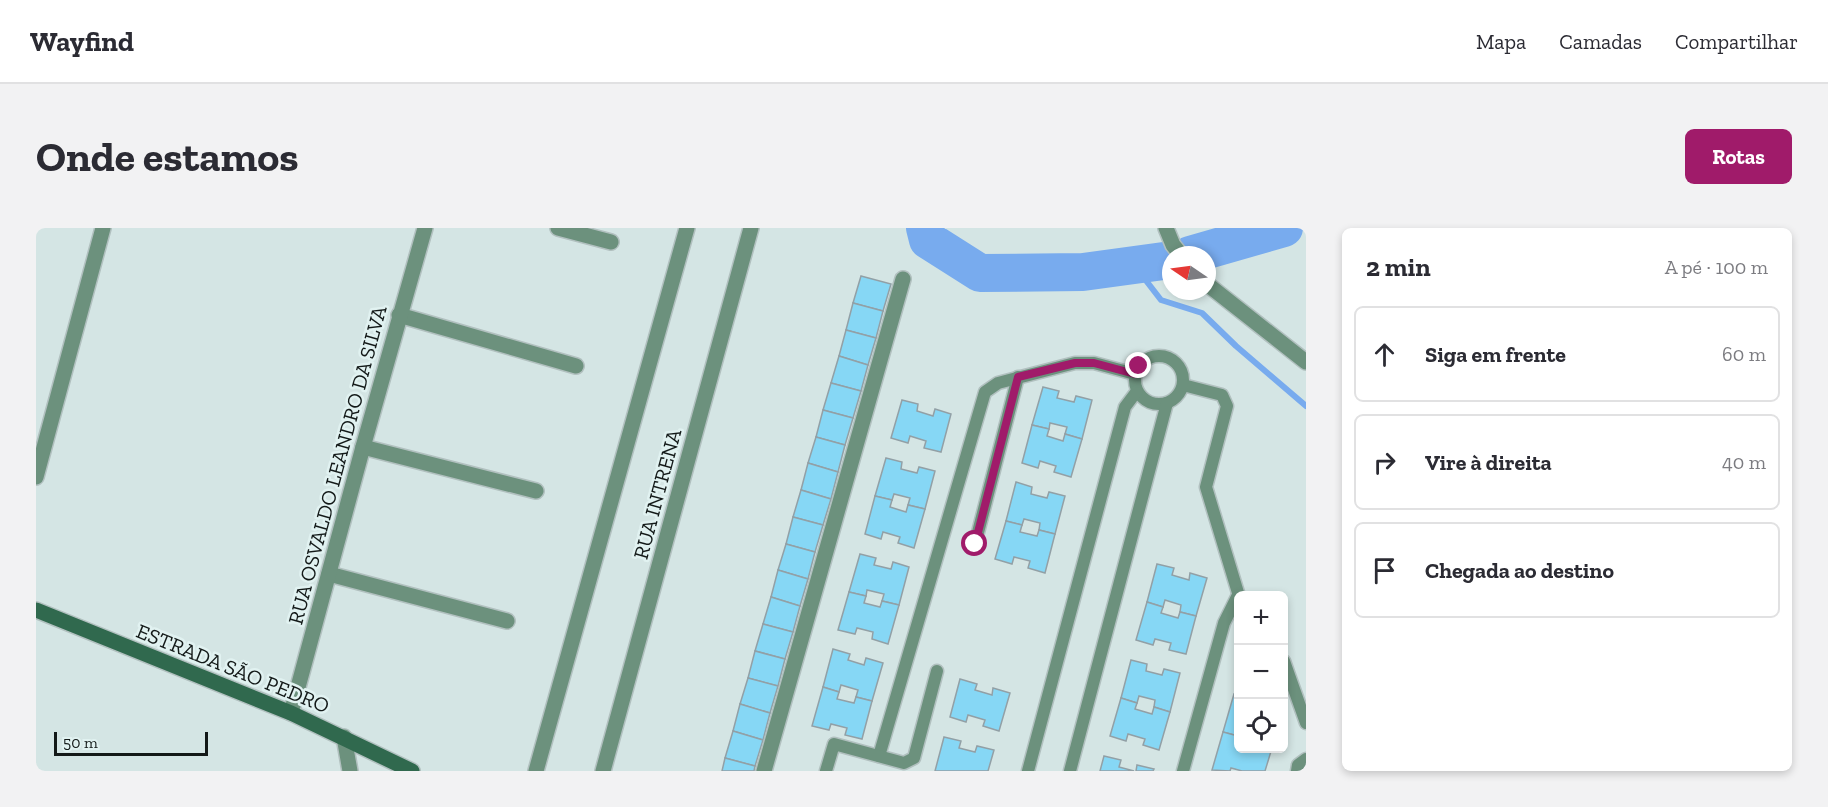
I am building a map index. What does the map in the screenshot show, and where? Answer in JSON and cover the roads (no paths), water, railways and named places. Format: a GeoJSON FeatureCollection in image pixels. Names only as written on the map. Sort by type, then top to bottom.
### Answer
{"type":"FeatureCollection","features":[{"type":"Feature","properties":{"kind":"street"},"geometry":{"type":"LineString","coordinates":[[36,477],[103,228]]}},
{"type":"Feature","properties":{"kind":"street","name":"RUA OSVALDO LEANDRO DA SILVA"},"geometry":{"type":"LineString","coordinates":[[291,713],[399,315],[425,228]]}},
{"type":"Feature","properties":{"kind":"street"},"geometry":{"type":"LineString","coordinates":[[558,228],[611,242]]}},
{"type":"Feature","properties":{"kind":"street"},"geometry":{"type":"LineString","coordinates":[[536,771],[687,228]]}},
{"type":"Feature","properties":{"kind":"street","name":"RUA INTRENA"},"geometry":{"type":"LineString","coordinates":[[603,771],[751,228]]}},
{"type":"Feature","properties":{"kind":"street"},"geometry":{"type":"LineString","coordinates":[[1166,228],[1175,246]]}},
{"type":"Feature","properties":{"kind":"street"},"geometry":{"type":"LineString","coordinates":[[764,771],[903,279]]}},
{"type":"Feature","properties":{"kind":"street"},"geometry":{"type":"LineString","coordinates":[[1216,291],[1306,362]]}},
{"type":"Feature","properties":{"kind":"street"},"geometry":{"type":"LineString","coordinates":[[399,315],[576,366]]}},
{"type":"Feature","properties":{"kind":"street"},"geometry":{"type":"LineString","coordinates":[[363,447],[536,491]]}},
{"type":"Feature","properties":{"kind":"street"},"geometry":{"type":"LineString","coordinates":[[329,574],[507,621]]}},
{"type":"Feature","properties":{"kind":"street","name":"ESTRADA SÃO PEDRO"},"geometry":{"type":"LineString","coordinates":[[36,610],[291,713],[412,771]]}},
{"type":"Feature","properties":{"kind":"street"},"geometry":{"type":"LineString","coordinates":[[344,737],[350,771]]}},
{"type":"Feature","properties":{"kind":"lane"},"geometry":{"type":"LineString","coordinates":[[1160,355],[1176,362],[1181,368],[1184,377],[1183,385],[1174,399],[1158,405],[1150,403],[1137,391],[1135,374],[1144,360],[1160,355]]}},
{"type":"Feature","properties":{"kind":"lane"},"geometry":{"type":"LineString","coordinates":[[879,756],[984,392],[998,383],[1075,363],[1094,363],[1135,374]]}},
{"type":"Feature","properties":{"kind":"lane"},"geometry":{"type":"LineString","coordinates":[[975,544],[1018,377]]}},
{"type":"Feature","properties":{"kind":"lane"},"geometry":{"type":"LineString","coordinates":[[1183,385],[1222,395],[1227,406],[1206,487],[1238,591]]}},
{"type":"Feature","properties":{"kind":"lane"},"geometry":{"type":"LineString","coordinates":[[1028,771],[1125,407],[1137,391]]}},
{"type":"Feature","properties":{"kind":"lane"},"geometry":{"type":"LineString","coordinates":[[1070,771],[1167,403]]}},
{"type":"Feature","properties":{"kind":"lane"},"geometry":{"type":"LineString","coordinates":[[1183,771],[1224,623],[1234,604]]}},
{"type":"Feature","properties":{"kind":"lane"},"geometry":{"type":"LineString","coordinates":[[826,771],[834,744],[904,764],[914,758],[937,671]]}},
{"type":"Feature","properties":{"kind":"lane"},"geometry":{"type":"LineString","coordinates":[[1288,672],[1306,723]]}},
{"type":"Feature","properties":{"kind":"lane"},"geometry":{"type":"LineString","coordinates":[[1297,771],[1298,765],[1306,759]]}},
{"type":"Feature","properties":{"kind":"waterway"},"geometry":{"type":"LineString","coordinates":[[925,228],[928,240],[980,273],[1083,272],[1162,261]]}},
{"type":"Feature","properties":{"kind":"waterway"},"geometry":{"type":"LineString","coordinates":[[1216,248],[1284,228]]}},
{"type":"Feature","properties":{"kind":"waterway"},"geometry":{"type":"LineString","coordinates":[[1134,265],[1161,300],[1202,313],[1236,346],[1306,406]]}}]}
